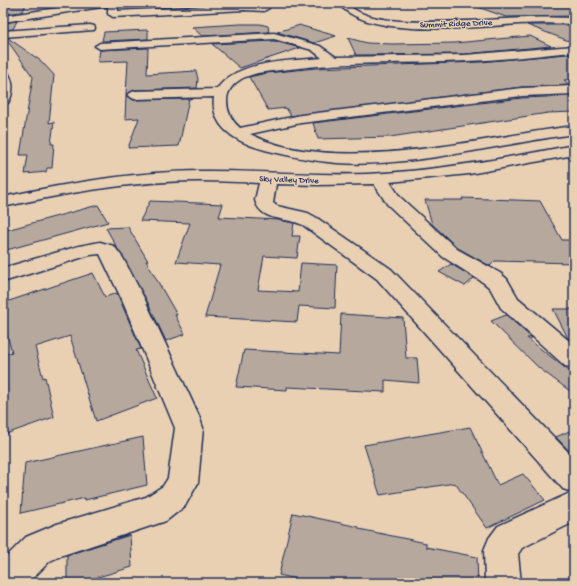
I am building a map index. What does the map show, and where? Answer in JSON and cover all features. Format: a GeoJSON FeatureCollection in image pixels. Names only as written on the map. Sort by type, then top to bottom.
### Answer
{"type":"FeatureCollection","features":[{"type":"Feature","properties":{"kind":"street"},"geometry":{"type":"LineString","coordinates":[[32,16],[38,3]]}},
{"type":"Feature","properties":{"kind":"street"},"geometry":{"type":"LineString","coordinates":[[3,18],[32,16],[109,3]]}},
{"type":"Feature","properties":{"kind":"street"},"geometry":{"type":"LineString","coordinates":[[113,3],[113,14],[244,7],[264,8]]}},
{"type":"Feature","properties":{"kind":"street","name":"Summit Ridge Drive"},"geometry":{"type":"LineString","coordinates":[[342,3],[349,10],[364,16],[401,24],[440,25],[528,21],[573,15]]}},
{"type":"Feature","properties":{"kind":"street"},"geometry":{"type":"LineString","coordinates":[[515,10],[528,21]]}},
{"type":"Feature","properties":{"kind":"street"},"geometry":{"type":"LineString","coordinates":[[3,34],[90,28]]}},
{"type":"Feature","properties":{"kind":"street"},"geometry":{"type":"LineString","coordinates":[[100,46],[274,36],[316,48],[333,60]]}},
{"type":"Feature","properties":{"kind":"street"},"geometry":{"type":"LineString","coordinates":[[570,131],[416,154],[327,158],[287,152],[251,141],[236,133],[224,119],[220,100],[222,92],[228,83],[242,74],[264,69],[333,60],[467,58],[574,49]]}},
{"type":"Feature","properties":{"kind":"street"},"geometry":{"type":"LineString","coordinates":[[3,74],[7,83],[3,100]]}},
{"type":"Feature","properties":{"kind":"street"},"geometry":{"type":"LineString","coordinates":[[236,133],[301,119],[511,93],[574,90]]}},
{"type":"Feature","properties":{"kind":"street"},"geometry":{"type":"LineString","coordinates":[[134,95],[222,92]]}},
{"type":"Feature","properties":{"kind":"street"},"geometry":{"type":"LineString","coordinates":[[570,131],[557,137],[574,146]]}},
{"type":"Feature","properties":{"kind":"street","name":"Sky Valley Drive"},"geometry":{"type":"LineString","coordinates":[[3,202],[57,190],[140,179],[198,176],[318,180],[380,178],[469,169],[574,150]]}},
{"type":"Feature","properties":{"kind":"street"},"geometry":{"type":"LineString","coordinates":[[380,178],[393,200],[450,253],[492,278],[499,284],[509,303],[574,359]]}},
{"type":"Feature","properties":{"kind":"street"},"geometry":{"type":"LineString","coordinates":[[269,179],[264,200],[264,204],[268,208],[274,212],[301,217],[312,223],[384,274],[574,479]]}},
{"type":"Feature","properties":{"kind":"street"},"geometry":{"type":"LineString","coordinates":[[3,275],[86,250],[99,248],[107,249],[127,286],[189,428],[183,483],[174,496],[155,510],[57,540],[38,549],[4,583]]}},
{"type":"Feature","properties":{"kind":"street"},"geometry":{"type":"LineString","coordinates":[[503,583],[501,550],[510,537],[574,506]]}},
{"type":"Feature","properties":{"kind":"building"},"geometry":{"type":"Polygon","coordinates":[[[27,3],[22,12],[3,14],[3,4],[27,3]]]}},
{"type":"Feature","properties":{"kind":"building"},"geometry":{"type":"Polygon","coordinates":[[[473,3],[563,3],[574,5],[574,16],[506,17],[472,5],[473,3]]]}},
{"type":"Feature","properties":{"kind":"building"},"geometry":{"type":"Polygon","coordinates":[[[17,21],[13,29],[3,30],[3,23],[17,21]]]}},
{"type":"Feature","properties":{"kind":"building"},"geometry":{"type":"Polygon","coordinates":[[[260,24],[268,26],[269,32],[202,36],[192,27],[260,24]]]}},
{"type":"Feature","properties":{"kind":"building"},"geometry":{"type":"Polygon","coordinates":[[[300,25],[336,36],[314,43],[277,32],[300,25]]]}},
{"type":"Feature","properties":{"kind":"building"},"geometry":{"type":"Polygon","coordinates":[[[527,25],[574,25],[574,43],[527,25]]]}},
{"type":"Feature","properties":{"kind":"building"},"geometry":{"type":"Polygon","coordinates":[[[148,30],[148,39],[102,41],[104,32],[148,30]]]}},
{"type":"Feature","properties":{"kind":"building"},"geometry":{"type":"Polygon","coordinates":[[[530,36],[551,46],[465,54],[356,55],[348,38],[367,43],[392,44],[455,43],[530,36]]]}},
{"type":"Feature","properties":{"kind":"building"},"geometry":{"type":"Polygon","coordinates":[[[3,38],[8,38],[41,61],[54,75],[49,123],[54,122],[51,144],[54,144],[52,168],[47,168],[46,172],[25,174],[28,155],[20,155],[33,77],[7,40],[3,49],[3,38]]]}},
{"type":"Feature","properties":{"kind":"building"},"geometry":{"type":"Polygon","coordinates":[[[274,41],[300,48],[240,68],[212,44],[274,41]]]}},
{"type":"Feature","properties":{"kind":"building"},"geometry":{"type":"Polygon","coordinates":[[[148,48],[147,74],[196,71],[198,79],[197,88],[134,90],[126,94],[128,61],[98,62],[100,50],[148,48]]]}},
{"type":"Feature","properties":{"kind":"building"},"geometry":{"type":"Polygon","coordinates":[[[567,54],[574,57],[574,79],[564,80],[570,85],[522,87],[291,116],[286,108],[268,110],[249,77],[267,73],[316,68],[480,62],[567,54]]]}},
{"type":"Feature","properties":{"kind":"building"},"geometry":{"type":"Polygon","coordinates":[[[126,96],[134,100],[189,99],[179,146],[128,148],[139,118],[125,119],[126,96]]]}},
{"type":"Feature","properties":{"kind":"building"},"geometry":{"type":"Polygon","coordinates":[[[574,96],[574,112],[548,113],[390,137],[318,139],[313,123],[522,98],[574,96]]]}},
{"type":"Feature","properties":{"kind":"building"},"geometry":{"type":"Polygon","coordinates":[[[462,198],[540,201],[562,240],[574,240],[574,263],[495,261],[490,266],[458,248],[432,224],[425,200],[463,200],[462,198]]]}},
{"type":"Feature","properties":{"kind":"building"},"geometry":{"type":"Polygon","coordinates":[[[150,201],[223,204],[219,217],[279,220],[294,223],[292,236],[300,236],[297,258],[264,256],[258,290],[298,292],[301,263],[337,265],[335,308],[299,306],[297,322],[205,317],[220,265],[176,262],[190,223],[140,221],[150,201]]]}},
{"type":"Feature","properties":{"kind":"building"},"geometry":{"type":"Polygon","coordinates":[[[98,205],[108,222],[3,251],[3,231],[98,205]]]}},
{"type":"Feature","properties":{"kind":"building"},"geometry":{"type":"Polygon","coordinates":[[[128,227],[177,315],[175,315],[185,334],[166,341],[146,299],[106,228],[128,227]]]}},
{"type":"Feature","properties":{"kind":"building"},"geometry":{"type":"Polygon","coordinates":[[[451,264],[474,278],[465,286],[439,272],[451,264]]]}},
{"type":"Feature","properties":{"kind":"building"},"geometry":{"type":"Polygon","coordinates":[[[93,273],[105,297],[117,293],[141,349],[136,350],[157,398],[96,421],[70,336],[35,347],[43,378],[45,377],[54,417],[3,435],[3,355],[12,352],[3,321],[3,303],[93,273]]]}},
{"type":"Feature","properties":{"kind":"building"},"geometry":{"type":"Polygon","coordinates":[[[553,309],[574,309],[574,343],[568,338],[553,309]]]}},
{"type":"Feature","properties":{"kind":"building"},"geometry":{"type":"Polygon","coordinates":[[[341,314],[403,318],[406,358],[417,358],[419,383],[385,380],[385,392],[287,387],[287,390],[236,387],[244,350],[339,355],[341,314]]]}},
{"type":"Feature","properties":{"kind":"building"},"geometry":{"type":"Polygon","coordinates":[[[506,315],[532,338],[527,338],[574,375],[574,394],[539,368],[491,321],[506,315]]]}},
{"type":"Feature","properties":{"kind":"building"},"geometry":{"type":"Polygon","coordinates":[[[470,427],[498,485],[523,474],[545,500],[487,528],[455,483],[380,495],[364,445],[470,427]]]}},
{"type":"Feature","properties":{"kind":"building"},"geometry":{"type":"Polygon","coordinates":[[[574,429],[574,456],[556,437],[574,429]]]}},
{"type":"Feature","properties":{"kind":"building"},"geometry":{"type":"Polygon","coordinates":[[[143,437],[147,485],[21,513],[25,463],[143,437]]]}},
{"type":"Feature","properties":{"kind":"building"},"geometry":{"type":"Polygon","coordinates":[[[293,513],[426,543],[426,547],[477,557],[478,583],[314,583],[279,575],[293,513]]]}},
{"type":"Feature","properties":{"kind":"building"},"geometry":{"type":"Polygon","coordinates":[[[130,535],[132,567],[78,583],[67,583],[67,555],[130,535]]]}}]}
